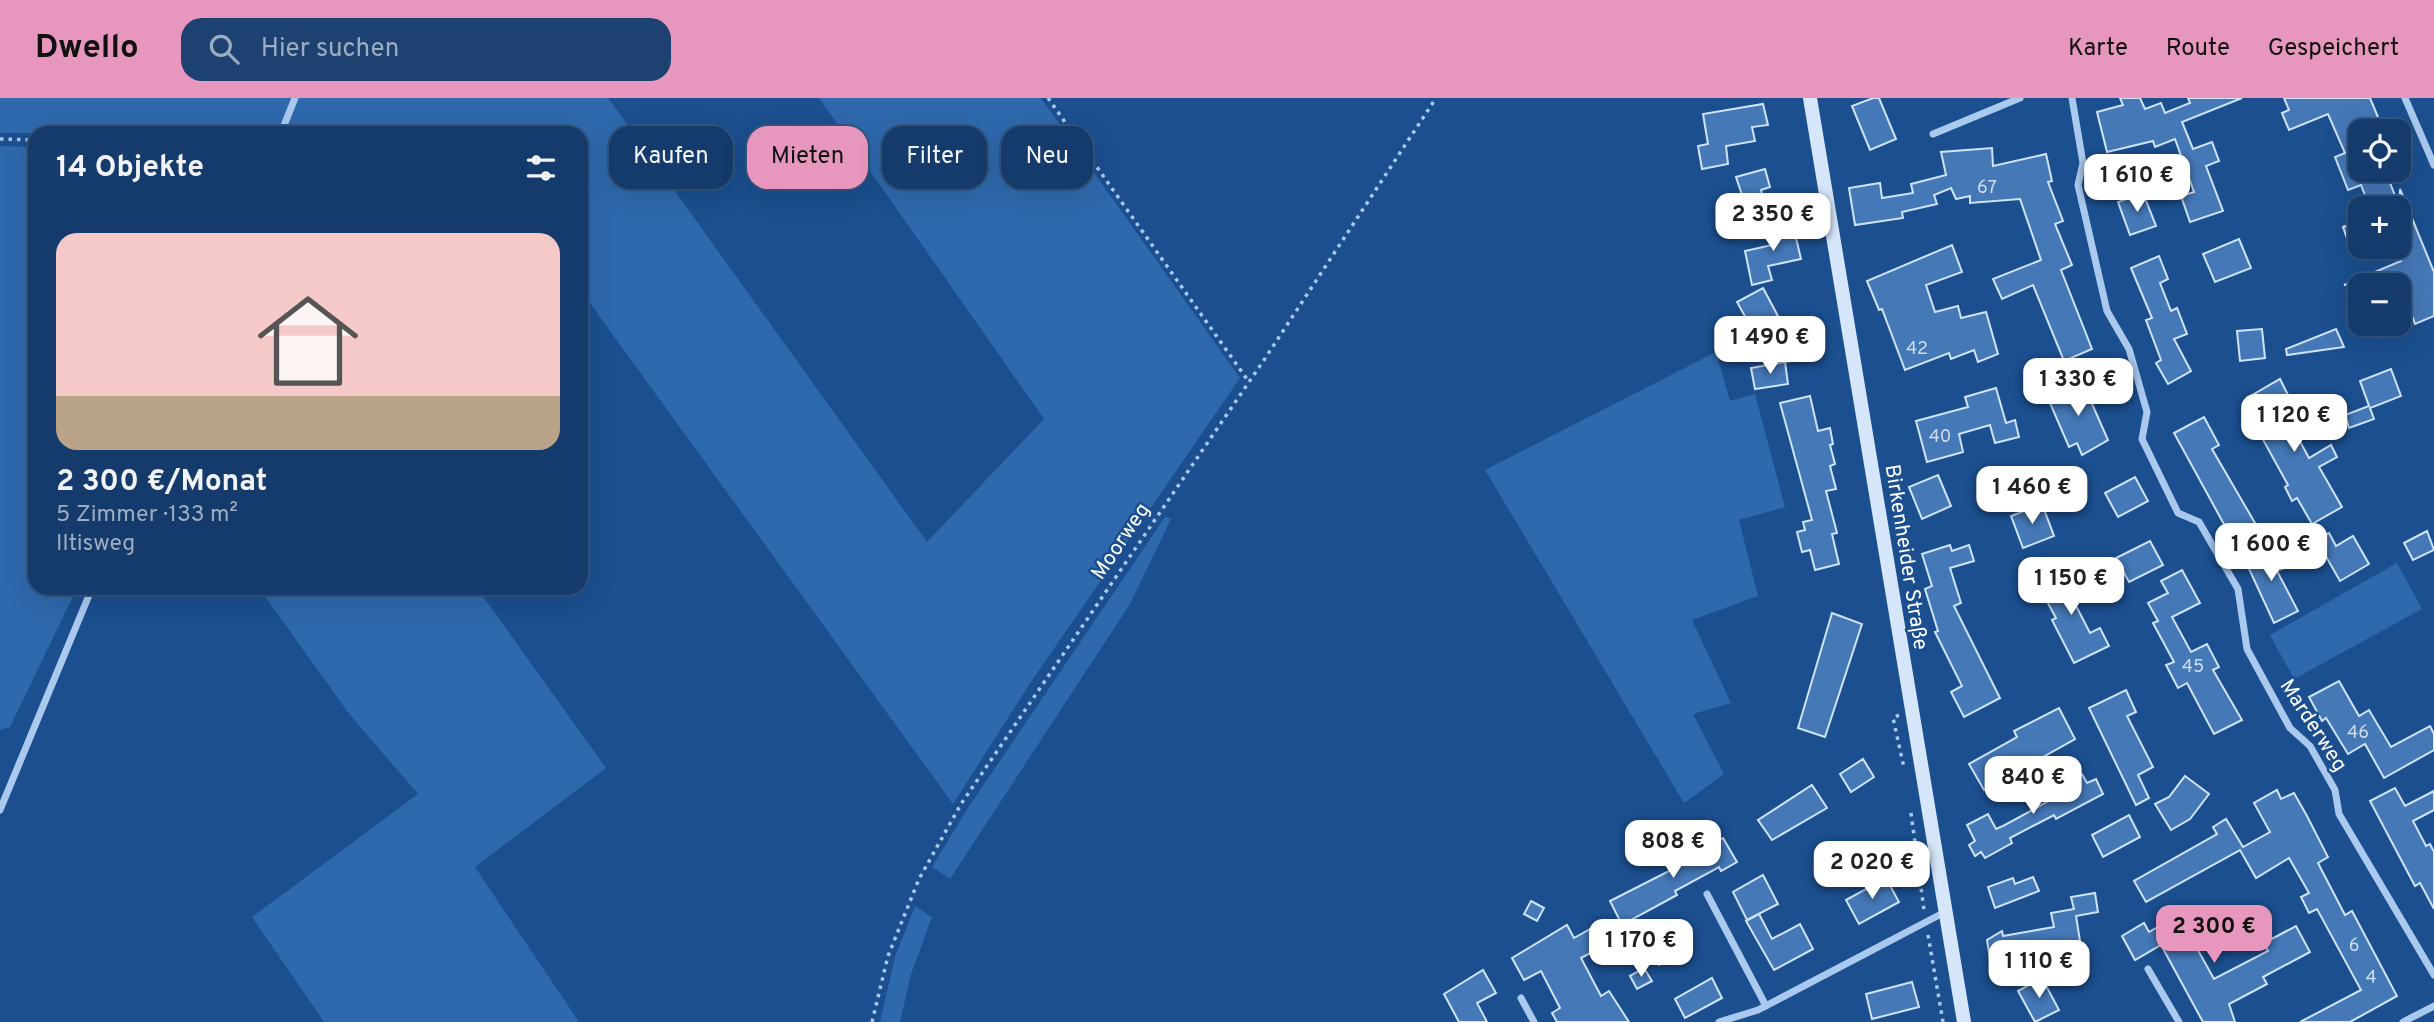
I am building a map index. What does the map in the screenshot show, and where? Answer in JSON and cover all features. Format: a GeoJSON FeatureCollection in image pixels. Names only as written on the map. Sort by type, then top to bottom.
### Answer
{"type":"FeatureCollection","features":[{"type":"Feature","properties":{"kind":"street"},"geometry":{"type":"LineString","coordinates":[[284,126],[295,98]]}},
{"type":"Feature","properties":{"kind":"street","name":"Birkenheider Straße"},"geometry":{"type":"LineString","coordinates":[[1810,98],[1964,1022]]}},
{"type":"Feature","properties":{"kind":"street"},"geometry":{"type":"LineString","coordinates":[[1933,135],[2020,98]]}},
{"type":"Feature","properties":{"kind":"street","name":"Marderweg"},"geometry":{"type":"LineString","coordinates":[[2072,98],[2083,163],[2078,185],[2107,311],[2129,349],[2147,412],[2142,439],[2178,513],[2199,522],[2238,589],[2247,649],[2290,728],[2310,746],[2335,790],[2339,814],[2434,975]]}},
{"type":"Feature","properties":{"kind":"street"},"geometry":{"type":"LineString","coordinates":[[2405,98],[2434,165]]}},
{"type":"Feature","properties":{"kind":"street"},"geometry":{"type":"LineString","coordinates":[[0,810],[89,595]]}},
{"type":"Feature","properties":{"kind":"street"},"geometry":{"type":"LineString","coordinates":[[1707,894],[1766,1006]]}},
{"type":"Feature","properties":{"kind":"street"},"geometry":{"type":"LineString","coordinates":[[1719,1022],[1766,1006],[1944,912]]}},
{"type":"Feature","properties":{"kind":"street"},"geometry":{"type":"LineString","coordinates":[[2148,969],[2179,1022]]}},
{"type":"Feature","properties":{"kind":"street"},"geometry":{"type":"LineString","coordinates":[[1521,998],[1534,1022]]}},
{"type":"Feature","properties":{"kind":"street"},"geometry":{"type":"LineString","coordinates":[[2403,1022],[2434,1006]]}},
{"type":"Feature","properties":{"kind":"path"},"geometry":{"type":"LineString","coordinates":[[1048,98],[1249,382]]}},
{"type":"Feature","properties":{"kind":"path","name":"Moorweg"},"geometry":{"type":"LineString","coordinates":[[872,1022],[888,956],[919,879],[961,804],[1249,382],[1437,98]]}},
{"type":"Feature","properties":{"kind":"path"},"geometry":{"type":"LineString","coordinates":[[0,139],[28,140]]}},
{"type":"Feature","properties":{"kind":"path"},"geometry":{"type":"LineString","coordinates":[[1904,770],[1893,718],[1911,711]]}},
{"type":"Feature","properties":{"kind":"path"},"geometry":{"type":"LineString","coordinates":[[1911,808],[1943,1022]]}},
{"type":"Feature","properties":{"kind":"shaded area"},"geometry":{"type":"Polygon","coordinates":[[[0,98],[608,98],[628,126],[609,126],[609,189],[673,189],[927,542],[1044,419],[883,189],[987,189],[987,126],[882,126],[882,188],[868,168],[868,126],[839,126],[819,98],[1041,98],[1061,126],[1001,126],[1001,189],[1093,189],[1093,171],[1240,378],[1029,685],[953,804],[588,301],[588,126],[28,126],[28,133],[0,133],[0,98]]]}},
{"type":"Feature","properties":{"kind":"shaded area"},"geometry":{"type":"Polygon","coordinates":[[[0,146],[28,147],[28,595],[74,595],[10,727],[0,730],[0,146]]]}},
{"type":"Feature","properties":{"kind":"shaded area"},"geometry":{"type":"Polygon","coordinates":[[[1716,352],[1730,401],[1755,394],[1785,507],[1739,520],[1758,596],[1692,620],[1731,703],[1693,714],[1724,774],[1684,803],[1485,470],[1716,352]]]}},
{"type":"Feature","properties":{"kind":"shaded area"},"geometry":{"type":"Polygon","coordinates":[[[1165,517],[1171,519],[1130,604],[950,879],[932,867],[968,808],[1165,517]]]}},
{"type":"Feature","properties":{"kind":"shaded area"},"geometry":{"type":"Polygon","coordinates":[[[2397,563],[2422,609],[2294,679],[2270,635],[2397,563]]]}},
{"type":"Feature","properties":{"kind":"shaded area"},"geometry":{"type":"Polygon","coordinates":[[[264,595],[482,595],[606,768],[475,867],[579,1022],[324,1022],[252,917],[418,794],[350,715],[264,595]]]}},
{"type":"Feature","properties":{"kind":"shaded area"},"geometry":{"type":"Polygon","coordinates":[[[915,906],[932,917],[911,974],[900,1022],[880,1022],[895,957],[915,906]]]}},
{"type":"Feature","properties":{"kind":"building"},"geometry":{"type":"Polygon","coordinates":[[[1879,98],[1896,139],[1870,150],[1852,106],[1879,98]]]}},
{"type":"Feature","properties":{"kind":"building"},"geometry":{"type":"Polygon","coordinates":[[[2120,98],[2140,98],[2145,109],[2161,103],[2165,113],[2190,103],[2188,98],[2242,98],[2182,122],[2193,149],[2212,142],[2219,161],[2206,166],[2223,211],[2190,222],[2181,196],[2194,192],[2175,139],[2155,147],[2153,141],[2107,152],[2097,112],[2123,105],[2120,98]]]}},
{"type":"Feature","properties":{"kind":"building"},"geometry":{"type":"Polygon","coordinates":[[[2284,98],[2370,98],[2378,117],[2348,119],[2348,182],[2390,182],[2395,196],[2365,196],[2361,185],[2348,190],[2335,157],[2345,153],[2328,114],[2289,130],[2282,113],[2289,110],[2284,98]]]}},
{"type":"Feature","properties":{"kind":"building"},"geometry":{"type":"Polygon","coordinates":[[[1763,104],[1768,125],[1752,127],[1755,141],[1726,146],[1728,164],[1702,169],[1698,146],[1708,144],[1703,114],[1763,104]]]}},
{"type":"Feature","properties":{"kind":"building"},"geometry":{"type":"Polygon","coordinates":[[[1992,148],[1993,166],[2046,154],[2052,181],[2048,182],[2063,221],[2055,224],[2072,265],[2061,270],[2092,349],[2064,361],[2033,285],[2002,299],[1993,279],[2041,260],[2020,199],[1970,203],[1970,196],[1956,199],[1951,188],[1934,195],[1937,204],[1902,212],[1903,218],[1855,225],[1849,188],[1880,183],[1882,198],[1913,193],[1911,184],[1946,175],[1941,152],[1992,148]]]}},
{"type":"Feature","properties":{"kind":"building"},"geometry":{"type":"Polygon","coordinates":[[[1765,169],[1770,187],[1761,190],[1765,206],[1740,213],[1735,197],[1742,195],[1736,177],[1765,169]]]}},
{"type":"Feature","properties":{"kind":"building"},"geometry":{"type":"Polygon","coordinates":[[[2143,193],[2156,226],[2130,235],[2118,202],[2143,193]]]}},
{"type":"Feature","properties":{"kind":"building"},"geometry":{"type":"Polygon","coordinates":[[[2411,216],[2434,272],[2434,316],[2415,324],[2413,318],[2411,319],[2411,273],[2372,273],[2401,261],[2400,259],[2411,259],[2411,216]]]}},
{"type":"Feature","properties":{"kind":"building"},"geometry":{"type":"Polygon","coordinates":[[[1792,221],[1801,259],[1768,266],[1772,280],[1752,285],[1745,251],[1772,245],[1768,226],[1792,221]]]}},
{"type":"Feature","properties":{"kind":"building"},"geometry":{"type":"Polygon","coordinates":[[[2348,225],[2348,241],[2343,227],[2348,225]]]}},
{"type":"Feature","properties":{"kind":"building"},"geometry":{"type":"Polygon","coordinates":[[[2239,239],[2251,268],[2215,282],[2203,254],[2239,239]]]}},
{"type":"Feature","properties":{"kind":"building"},"geometry":{"type":"Polygon","coordinates":[[[1952,245],[1962,272],[1926,285],[1935,312],[1958,306],[1961,318],[1986,312],[1998,354],[1978,362],[1974,350],[1951,359],[1949,353],[1905,370],[1882,309],[1879,310],[1867,281],[1952,245]]]}},
{"type":"Feature","properties":{"kind":"building"},"geometry":{"type":"Polygon","coordinates":[[[2159,256],[2168,279],[2160,283],[2171,311],[2177,308],[2187,334],[2174,339],[2191,371],[2168,384],[2156,363],[2161,360],[2146,320],[2152,318],[2131,268],[2159,256]]]}},
{"type":"Feature","properties":{"kind":"building"},"geometry":{"type":"Polygon","coordinates":[[[1763,288],[1778,316],[1752,329],[1737,302],[1763,288]]]}},
{"type":"Feature","properties":{"kind":"building"},"geometry":{"type":"Polygon","coordinates":[[[2262,329],[2265,358],[2240,361],[2237,331],[2262,329]]]}},
{"type":"Feature","properties":{"kind":"building"},"geometry":{"type":"Polygon","coordinates":[[[2336,329],[2344,347],[2287,355],[2286,349],[2336,329]]]}},
{"type":"Feature","properties":{"kind":"building"},"geometry":{"type":"Polygon","coordinates":[[[1808,333],[1812,357],[1785,362],[1780,338],[1808,333]]]}},
{"type":"Feature","properties":{"kind":"building"},"geometry":{"type":"Polygon","coordinates":[[[1785,362],[1788,384],[1755,389],[1751,368],[1785,362]]]}},
{"type":"Feature","properties":{"kind":"building"},"geometry":{"type":"Polygon","coordinates":[[[2391,369],[2401,396],[2370,408],[2374,419],[2349,428],[2345,415],[2369,406],[2360,381],[2391,369]]]}},
{"type":"Feature","properties":{"kind":"building"},"geometry":{"type":"Polygon","coordinates":[[[2280,379],[2292,403],[2282,408],[2309,458],[2331,445],[2337,457],[2319,467],[2342,507],[2312,524],[2297,498],[2292,501],[2285,487],[2288,485],[2250,416],[2256,413],[2247,398],[2280,379]]]}},
{"type":"Feature","properties":{"kind":"building"},"geometry":{"type":"Polygon","coordinates":[[[2082,381],[2108,440],[2082,455],[2077,443],[2069,447],[2047,396],[2082,381]]]}},
{"type":"Feature","properties":{"kind":"building"},"geometry":{"type":"Polygon","coordinates":[[[1996,388],[2006,423],[2015,420],[2019,437],[1995,443],[1990,425],[1959,434],[1963,452],[1927,462],[1916,421],[1968,407],[1965,397],[1996,388]]]}},
{"type":"Feature","properties":{"kind":"building"},"geometry":{"type":"Polygon","coordinates":[[[1810,396],[1818,431],[1830,428],[1833,444],[1830,445],[1835,464],[1830,466],[1836,489],[1826,491],[1837,533],[1832,534],[1839,564],[1815,570],[1810,550],[1802,552],[1797,532],[1805,530],[1803,522],[1812,520],[1780,403],[1810,396]]]}},
{"type":"Feature","properties":{"kind":"building"},"geometry":{"type":"Polygon","coordinates":[[[2204,417],[2219,445],[2212,449],[2255,523],[2231,537],[2174,433],[2204,417]]]}},
{"type":"Feature","properties":{"kind":"building"},"geometry":{"type":"Polygon","coordinates":[[[1938,475],[1951,506],[1922,519],[1909,487],[1938,475]]]}},
{"type":"Feature","properties":{"kind":"building"},"geometry":{"type":"Polygon","coordinates":[[[2135,477],[2148,501],[2118,517],[2105,493],[2135,477]]]}},
{"type":"Feature","properties":{"kind":"building"},"geometry":{"type":"Polygon","coordinates":[[[2042,504],[2054,536],[2023,548],[2011,516],[2042,504]]]}},
{"type":"Feature","properties":{"kind":"building"},"geometry":{"type":"Polygon","coordinates":[[[2427,531],[2434,550],[2413,560],[2404,543],[2427,531]]]}},
{"type":"Feature","properties":{"kind":"building"},"geometry":{"type":"Polygon","coordinates":[[[2329,533],[2336,546],[2353,536],[2369,564],[2340,581],[2316,539],[2329,533]]]}},
{"type":"Feature","properties":{"kind":"building"},"geometry":{"type":"Polygon","coordinates":[[[2150,541],[2163,565],[2129,582],[2116,558],[2150,541]]]}},
{"type":"Feature","properties":{"kind":"building"},"geometry":{"type":"Polygon","coordinates":[[[2272,544],[2284,568],[2277,571],[2298,611],[2274,623],[2244,558],[2272,544]]]}},
{"type":"Feature","properties":{"kind":"building"},"geometry":{"type":"Polygon","coordinates":[[[1950,545],[1952,551],[1969,545],[1974,561],[1950,568],[1961,603],[1954,606],[2000,698],[1964,717],[1951,692],[1962,686],[1935,632],[1938,631],[1925,589],[1932,586],[1922,554],[1950,545]]]}},
{"type":"Feature","properties":{"kind":"building"},"geometry":{"type":"Polygon","coordinates":[[[2068,567],[2079,589],[2070,594],[2090,633],[2100,628],[2109,646],[2074,663],[2052,620],[2056,618],[2037,583],[2068,567]]]}},
{"type":"Feature","properties":{"kind":"building"},"geometry":{"type":"Polygon","coordinates":[[[2182,570],[2200,603],[2172,617],[2191,652],[2207,644],[2219,667],[2213,670],[2242,720],[2214,734],[2187,683],[2178,688],[2166,665],[2174,662],[2153,623],[2158,621],[2148,603],[2168,593],[2161,581],[2182,570]]]}},
{"type":"Feature","properties":{"kind":"building"},"geometry":{"type":"Polygon","coordinates":[[[1832,613],[1862,624],[1825,737],[1798,728],[1832,613]]]}},
{"type":"Feature","properties":{"kind":"building"},"geometry":{"type":"Polygon","coordinates":[[[2339,681],[2359,716],[2369,710],[2391,747],[2430,726],[2434,734],[2434,750],[2384,778],[2365,744],[2348,754],[2326,718],[2322,721],[2309,697],[2339,681]]]}},
{"type":"Feature","properties":{"kind":"building"},"geometry":{"type":"Polygon","coordinates":[[[2126,690],[2136,712],[2127,716],[2153,767],[2138,775],[2149,798],[2136,805],[2089,708],[2126,690]]]}},
{"type":"Feature","properties":{"kind":"building"},"geometry":{"type":"Polygon","coordinates":[[[2059,708],[2075,739],[1984,790],[1969,764],[2017,737],[2014,731],[2059,708]]]}},
{"type":"Feature","properties":{"kind":"building"},"geometry":{"type":"Polygon","coordinates":[[[1863,759],[1874,777],[1851,792],[1840,774],[1863,759]]]}},
{"type":"Feature","properties":{"kind":"building"},"geometry":{"type":"Polygon","coordinates":[[[2082,774],[2087,783],[2096,779],[2103,794],[2056,819],[2054,815],[2010,838],[2012,843],[1985,858],[1981,852],[1975,856],[1969,845],[1975,841],[1967,825],[1988,814],[1996,829],[2003,826],[2047,802],[2043,796],[2082,774]]]}},
{"type":"Feature","properties":{"kind":"building"},"geometry":{"type":"Polygon","coordinates":[[[2185,776],[2209,794],[2190,819],[2171,830],[2155,804],[2169,797],[2185,776]]]}},
{"type":"Feature","properties":{"kind":"building"},"geometry":{"type":"Polygon","coordinates":[[[1812,785],[1827,808],[1772,840],[1758,820],[1812,785]]]}},
{"type":"Feature","properties":{"kind":"building"},"geometry":{"type":"Polygon","coordinates":[[[2395,788],[2405,806],[2434,791],[2434,810],[2413,821],[2426,846],[2430,844],[2434,852],[2434,909],[2420,883],[2415,886],[2370,801],[2395,788]]]}},
{"type":"Feature","properties":{"kind":"building"},"geometry":{"type":"Polygon","coordinates":[[[2277,790],[2281,799],[2294,793],[2328,857],[2318,863],[2345,915],[2352,911],[2397,996],[2350,1022],[2300,1022],[2361,990],[2317,909],[2309,913],[2301,897],[2309,893],[2289,858],[2256,878],[2240,850],[2146,902],[2134,881],[2217,834],[2213,827],[2226,819],[2243,847],[2270,832],[2254,803],[2277,790]]]}},
{"type":"Feature","properties":{"kind":"building"},"geometry":{"type":"Polygon","coordinates":[[[2129,815],[2140,837],[2103,857],[2092,835],[2129,815]]]}},
{"type":"Feature","properties":{"kind":"building"},"geometry":{"type":"Polygon","coordinates":[[[1723,838],[1737,862],[1721,871],[1719,867],[1675,891],[1677,895],[1622,925],[1610,901],[1679,866],[1673,854],[1695,843],[1700,851],[1723,838]]]}},
{"type":"Feature","properties":{"kind":"building"},"geometry":{"type":"Polygon","coordinates":[[[1763,875],[1778,904],[1747,920],[1733,892],[1763,875]]]}},
{"type":"Feature","properties":{"kind":"building"},"geometry":{"type":"Polygon","coordinates":[[[2033,877],[2039,891],[1995,908],[1988,887],[2013,878],[2015,884],[2033,877]]]}},
{"type":"Feature","properties":{"kind":"building"},"geometry":{"type":"Polygon","coordinates":[[[1886,878],[1899,902],[1859,924],[1846,900],[1886,878]]]}},
{"type":"Feature","properties":{"kind":"building"},"geometry":{"type":"Polygon","coordinates":[[[2095,893],[2098,912],[2076,916],[2080,941],[1990,959],[1987,940],[2002,931],[2003,936],[2054,927],[2051,913],[2074,909],[2071,897],[2095,893]]]}},
{"type":"Feature","properties":{"kind":"building"},"geometry":{"type":"Polygon","coordinates":[[[1531,901],[1544,908],[1537,921],[1524,914],[1531,901]]]}},
{"type":"Feature","properties":{"kind":"building"},"geometry":{"type":"Polygon","coordinates":[[[2188,910],[2199,931],[2190,936],[2214,979],[2268,951],[2264,943],[2296,926],[2310,952],[2263,977],[2267,984],[2229,1004],[2235,1022],[2203,1022],[2161,945],[2135,960],[2122,936],[2144,923],[2149,932],[2188,910]]]}},
{"type":"Feature","properties":{"kind":"building"},"geometry":{"type":"Polygon","coordinates":[[[1759,914],[1772,939],[1800,924],[1813,949],[1774,970],[1746,921],[1759,914]]]}},
{"type":"Feature","properties":{"kind":"building"},"geometry":{"type":"Polygon","coordinates":[[[1599,924],[1609,943],[1581,958],[1601,996],[1609,991],[1629,1022],[1557,1022],[1552,1013],[1560,1008],[1541,971],[1524,980],[1512,958],[1567,925],[1574,938],[1599,924]]]}},
{"type":"Feature","properties":{"kind":"building"},"geometry":{"type":"Polygon","coordinates":[[[1675,926],[1687,948],[1659,965],[1645,943],[1675,926]]]}},
{"type":"Feature","properties":{"kind":"building"},"geometry":{"type":"Polygon","coordinates":[[[1644,968],[1652,981],[1637,989],[1630,976],[1644,968]]]}},
{"type":"Feature","properties":{"kind":"building"},"geometry":{"type":"Polygon","coordinates":[[[1483,970],[1496,993],[1477,1003],[1487,1022],[1459,1022],[1444,994],[1483,970]]]}},
{"type":"Feature","properties":{"kind":"building"},"geometry":{"type":"Polygon","coordinates":[[[1712,978],[1722,998],[1685,1018],[1675,999],[1712,978]]]}},
{"type":"Feature","properties":{"kind":"building"},"geometry":{"type":"Polygon","coordinates":[[[2042,978],[2059,1010],[2035,1022],[2018,991],[2042,978]]]}},
{"type":"Feature","properties":{"kind":"building"},"geometry":{"type":"Polygon","coordinates":[[[1912,982],[1919,1007],[1872,1019],[1866,994],[1912,982]]]}}]}
